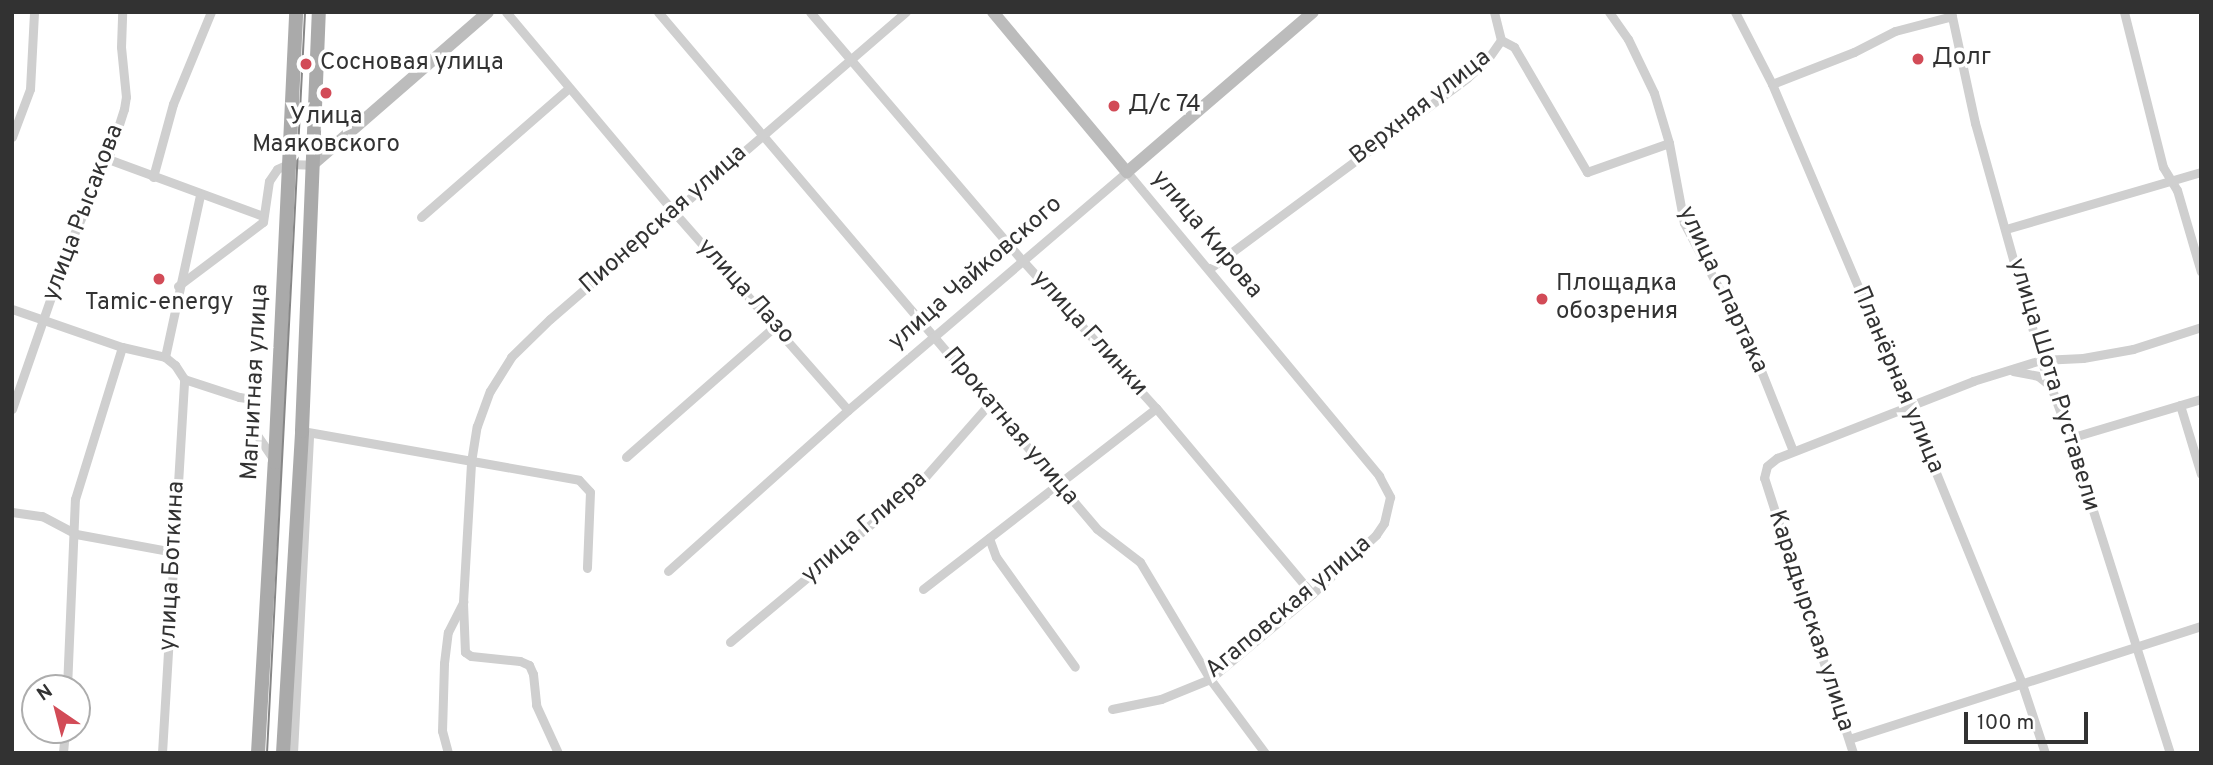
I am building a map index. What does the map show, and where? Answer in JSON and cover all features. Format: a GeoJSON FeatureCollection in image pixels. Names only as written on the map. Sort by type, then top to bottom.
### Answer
{"type":"FeatureCollection","features":[{"type":"Feature","properties":{"kind":"main road","name":"Магнитная улица"},"geometry":{"type":"LineString","coordinates":[[258,753],[296,12]]}},
{"type":"Feature","properties":{"kind":"main road","name":"Магнитная улица"},"geometry":{"type":"LineString","coordinates":[[283,753],[305,431],[319,12]]}},
{"type":"Feature","properties":{"kind":"main road"},"geometry":{"type":"LineString","coordinates":[[312,165],[488,12]]}},
{"type":"Feature","properties":{"kind":"main road","name":"улица Кирова"},"geometry":{"type":"LineString","coordinates":[[993,12],[1127,172]]}},
{"type":"Feature","properties":{"kind":"main road","name":"улица Чайковского"},"geometry":{"type":"LineString","coordinates":[[1127,172],[1314,12]]}},
{"type":"Feature","properties":{"kind":"street"},"geometry":{"type":"LineString","coordinates":[[12,137],[30,89],[34,12]]}},
{"type":"Feature","properties":{"kind":"street","name":"улица Рысакова"},"geometry":{"type":"LineString","coordinates":[[12,409],[69,245],[108,159],[126,97],[121,47],[122,12]]}},
{"type":"Feature","properties":{"kind":"street"},"geometry":{"type":"LineString","coordinates":[[153,177],[173,104],[211,12]]}},
{"type":"Feature","properties":{"kind":"street","name":"улица Лазо"},"geometry":{"type":"LineString","coordinates":[[506,12],[673,211],[848,410]]}},
{"type":"Feature","properties":{"kind":"street","name":"Прокатная улица"},"geometry":{"type":"LineString","coordinates":[[658,12],[1103,536],[1125,548],[1140,562],[1210,679],[1265,753]]}},
{"type":"Feature","properties":{"kind":"street","name":"улица Глинки"},"geometry":{"type":"LineString","coordinates":[[810,12],[1023,261],[1156,408],[1312,594]]}},
{"type":"Feature","properties":{"kind":"street","name":"Пионерская улица"},"geometry":{"type":"LineString","coordinates":[[558,753],[537,705],[533,674],[528,665],[520,661],[471,656],[465,652],[463,601],[471,463],[477,426],[490,391],[511,356],[673,211],[906,12]]}},
{"type":"Feature","properties":{"kind":"street"},"geometry":{"type":"LineString","coordinates":[[1494,12],[1501,40]]}},
{"type":"Feature","properties":{"kind":"street","name":"улица Спартака"},"geometry":{"type":"LineString","coordinates":[[1609,12],[1641,62],[1654,93],[1669,143],[1684,223],[1756,358],[1793,451]]}},
{"type":"Feature","properties":{"kind":"street","name":"Планёрная улица"},"geometry":{"type":"LineString","coordinates":[[1735,12],[1772,84],[1910,409],[2022,684],[2045,753]]}},
{"type":"Feature","properties":{"kind":"street"},"geometry":{"type":"LineString","coordinates":[[2124,12],[2163,167],[2177,190],[2201,272]]}},
{"type":"Feature","properties":{"kind":"street"},"geometry":{"type":"LineString","coordinates":[[1772,84],[1854,52],[1895,31],[1952,14]]}},
{"type":"Feature","properties":{"kind":"street","name":"улица Шота Руставели"},"geometry":{"type":"LineString","coordinates":[[1952,14],[1975,123],[2041,360],[2070,438],[2170,753]]}},
{"type":"Feature","properties":{"kind":"street","name":"Верхняя улица"},"geometry":{"type":"LineString","coordinates":[[1209,269],[1467,78],[1487,60],[1501,40],[1514,47],[1587,172],[1669,143]]}},
{"type":"Feature","properties":{"kind":"street"},"geometry":{"type":"LineString","coordinates":[[421,217],[569,88]]}},
{"type":"Feature","properties":{"kind":"street"},"geometry":{"type":"LineString","coordinates":[[108,159],[263,216]]}},
{"type":"Feature","properties":{"kind":"street"},"geometry":{"type":"LineString","coordinates":[[178,286],[263,222],[269,181],[276,169],[288,164],[312,165]]}},
{"type":"Feature","properties":{"kind":"street","name":"улица Чайковского"},"geometry":{"type":"LineString","coordinates":[[668,571],[848,410],[1127,172]]}},
{"type":"Feature","properties":{"kind":"street","name":"улица Кирова"},"geometry":{"type":"LineString","coordinates":[[1127,172],[1386,486]]}},
{"type":"Feature","properties":{"kind":"street"},"geometry":{"type":"LineString","coordinates":[[2006,229],[2201,172]]}},
{"type":"Feature","properties":{"kind":"street"},"geometry":{"type":"LineString","coordinates":[[165,357],[178,286],[200,195]]}},
{"type":"Feature","properties":{"kind":"street"},"geometry":{"type":"LineString","coordinates":[[12,309],[122,347],[165,357],[175,365],[184,379],[239,397],[254,399],[255,432],[275,462]]}},
{"type":"Feature","properties":{"kind":"street"},"geometry":{"type":"LineString","coordinates":[[626,457],[775,326]]}},
{"type":"Feature","properties":{"kind":"street"},"geometry":{"type":"LineString","coordinates":[[1793,451],[1910,409],[1973,381],[2041,360],[2084,358],[2133,349],[2201,327]]}},
{"type":"Feature","properties":{"kind":"street"},"geometry":{"type":"LineString","coordinates":[[68,674],[76,534],[75,499],[80,473],[122,347]]}},
{"type":"Feature","properties":{"kind":"street"},"geometry":{"type":"LineString","coordinates":[[2008,371],[2038,376],[2051,386]]}},
{"type":"Feature","properties":{"kind":"street","name":"улица Боткина"},"geometry":{"type":"LineString","coordinates":[[162,753],[184,379]]}},
{"type":"Feature","properties":{"kind":"street"},"geometry":{"type":"LineString","coordinates":[[2070,438],[2201,399]]}},
{"type":"Feature","properties":{"kind":"street","name":"улица Глиера"},"geometry":{"type":"LineString","coordinates":[[730,642],[918,485],[990,403]]}},
{"type":"Feature","properties":{"kind":"street"},"geometry":{"type":"LineString","coordinates":[[2180,405],[2201,474]]}},
{"type":"Feature","properties":{"kind":"street"},"geometry":{"type":"LineString","coordinates":[[923,589],[1156,408]]}},
{"type":"Feature","properties":{"kind":"street"},"geometry":{"type":"LineString","coordinates":[[293,753],[305,431],[471,463],[572,478],[584,483],[590,492],[587,568]]}},
{"type":"Feature","properties":{"kind":"street","name":"Карадырская улица"},"geometry":{"type":"LineString","coordinates":[[1793,451],[1767,466],[1764,478],[1853,753]]}},
{"type":"Feature","properties":{"kind":"street","name":"Агаповская улица"},"geometry":{"type":"LineString","coordinates":[[1112,709],[1161,699],[1210,679],[1312,594],[1380,531],[1389,510],[1390,497],[1386,486]]}},
{"type":"Feature","properties":{"kind":"street"},"geometry":{"type":"LineString","coordinates":[[12,512],[42,516],[76,534],[174,552]]}},
{"type":"Feature","properties":{"kind":"street"},"geometry":{"type":"LineString","coordinates":[[989,538],[996,557],[1075,667]]}},
{"type":"Feature","properties":{"kind":"street"},"geometry":{"type":"LineString","coordinates":[[448,753],[442,730],[444,663],[448,632],[463,601]]}},
{"type":"Feature","properties":{"kind":"street"},"geometry":{"type":"LineString","coordinates":[[1849,739],[2201,626]]}},
{"type":"Feature","properties":{"kind":"tram line"},"geometry":{"type":"LineString","coordinates":[[267,753],[305,12]]}},
{"type":"Feature","properties":{"kind":"place","name":"Долг"},"geometry":{"type":"Point","coordinates":[1918,59]}},
{"type":"Feature","properties":{"kind":"place","name":"Сосновая улица"},"geometry":{"type":"Point","coordinates":[306,64]}},
{"type":"Feature","properties":{"kind":"place","name":"Улица Маяковского"},"geometry":{"type":"Point","coordinates":[326,93]}},
{"type":"Feature","properties":{"kind":"place","name":"Д/с 74"},"geometry":{"type":"Point","coordinates":[1114,106]}},
{"type":"Feature","properties":{"kind":"place","name":"Tamic-energy"},"geometry":{"type":"Point","coordinates":[159,279]}},
{"type":"Feature","properties":{"kind":"place","name":"Площадка обозрения"},"geometry":{"type":"Point","coordinates":[1542,299]}}]}
